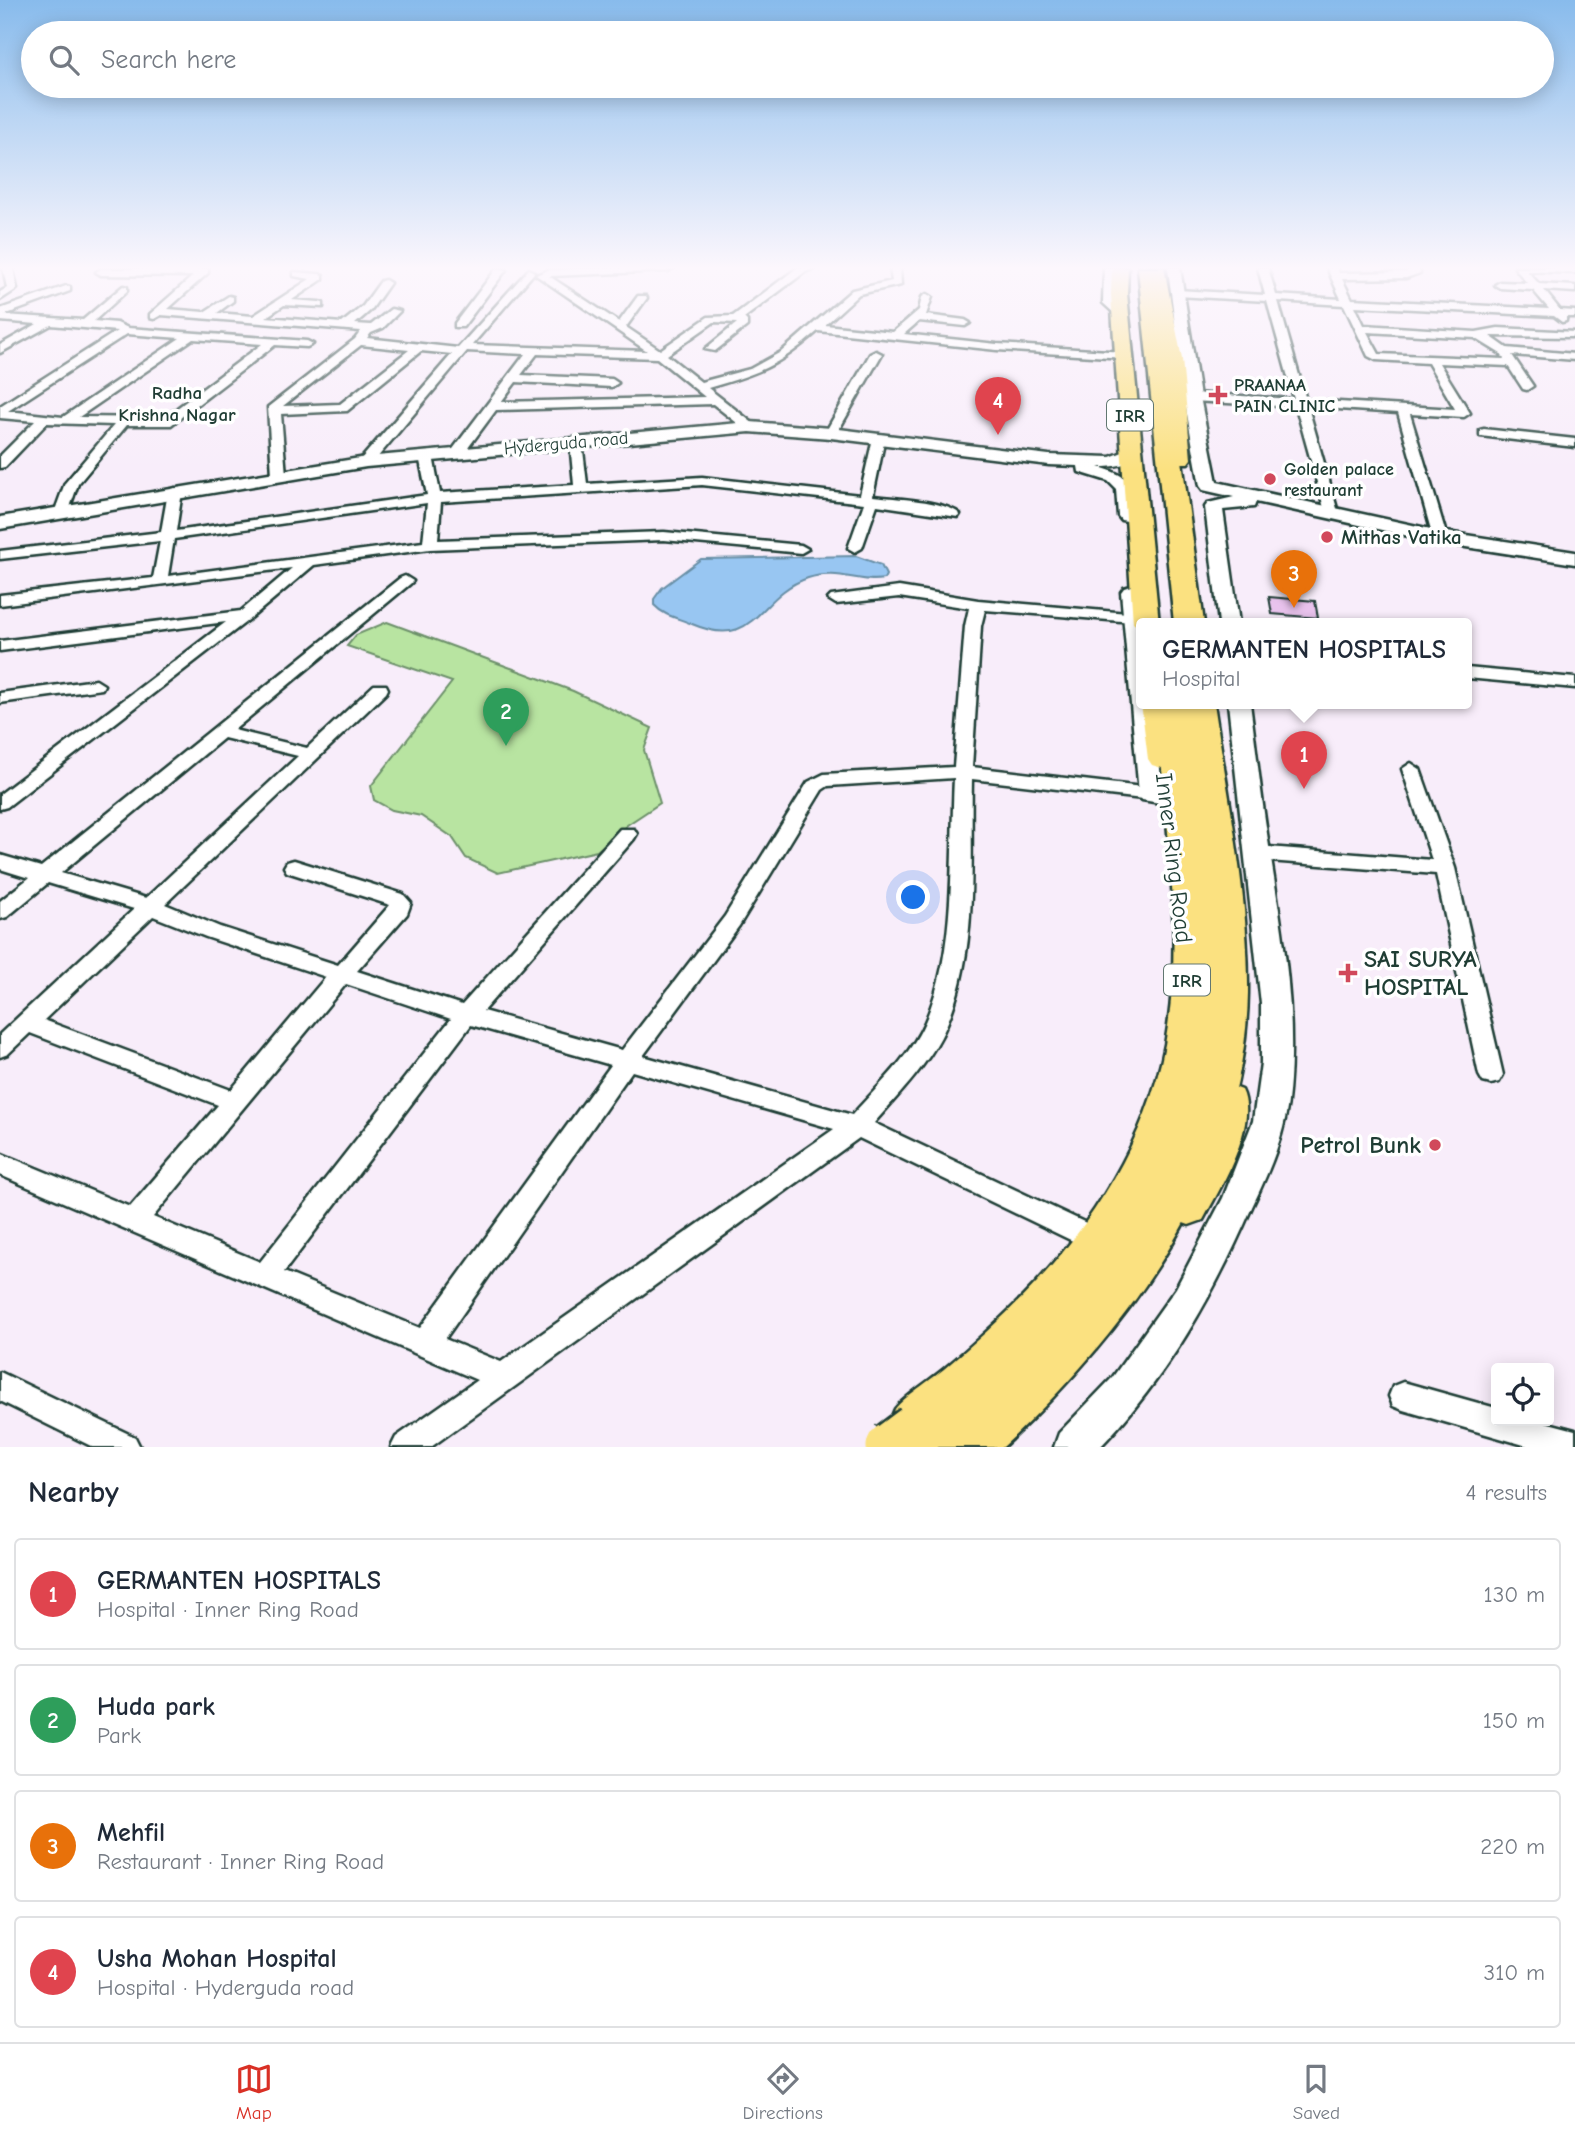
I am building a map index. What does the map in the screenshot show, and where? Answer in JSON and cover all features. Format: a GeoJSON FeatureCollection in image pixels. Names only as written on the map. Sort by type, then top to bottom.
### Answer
{"type":"FeatureCollection","features":[{"type":"Feature","properties":{"kind":"highway"},"geometry":{"type":"LineString","coordinates":[[1141,336],[1166,618]]}},
{"type":"Feature","properties":{"kind":"highway"},"geometry":{"type":"LineString","coordinates":[[1155,336],[1188,618]]}},
{"type":"Feature","properties":{"kind":"highway"},"geometry":{"type":"LineString","coordinates":[[911,1441],[1058,1296],[1100,1242],[1134,1187],[1160,1135],[1178,1083],[1188,1033],[1193,986],[1191,917],[1173,709]]}},
{"type":"Feature","properties":{"kind":"highway"},"geometry":{"type":"LineString","coordinates":[[911,1441],[1040,1375],[1091,1321],[1135,1264],[1170,1206],[1196,1150],[1224,1043],[1227,992],[1221,900],[1199,709]]}},
{"type":"Feature","properties":{"kind":"main road","name":"IRR"},"geometry":{"type":"LineString","coordinates":[[1123,336],[1133,453],[1139,618]]}},
{"type":"Feature","properties":{"kind":"main road","name":"IRR"},"geometry":{"type":"LineString","coordinates":[[1169,336],[1203,618]]}},
{"type":"Feature","properties":{"kind":"main road","name":"Inner Ring Road"},"geometry":{"type":"LineString","coordinates":[[911,1441],[1000,1342],[1052,1291],[1092,1238],[1126,1183],[1153,1131],[1171,1080],[1187,985],[1184,895],[1158,795],[1156,709]]}},
{"type":"Feature","properties":{"kind":"main road","name":"IRR"},"geometry":{"type":"LineString","coordinates":[[996,1447],[1055,1393],[1110,1331],[1154,1271],[1217,1157],[1241,1048],[1243,851],[1215,709]]}},
{"type":"Feature","properties":{"kind":"street"},"geometry":{"type":"LineString","coordinates":[[0,350],[24,336]]}},
{"type":"Feature","properties":{"kind":"street"},"geometry":{"type":"LineString","coordinates":[[0,412],[124,336]]}},
{"type":"Feature","properties":{"kind":"street"},"geometry":{"type":"LineString","coordinates":[[175,336],[307,344]]}},
{"type":"Feature","properties":{"kind":"street"},"geometry":{"type":"LineString","coordinates":[[231,339],[235,336]]}},
{"type":"Feature","properties":{"kind":"street"},"geometry":{"type":"LineString","coordinates":[[279,475],[274,407],[364,336]]}},
{"type":"Feature","properties":{"kind":"street"},"geometry":{"type":"LineString","coordinates":[[366,462],[476,336]]}},
{"type":"Feature","properties":{"kind":"street"},"geometry":{"type":"LineString","coordinates":[[631,336],[660,355],[750,427]]}},
{"type":"Feature","properties":{"kind":"street"},"geometry":{"type":"LineString","coordinates":[[359,341],[418,348],[660,355],[688,336]]}},
{"type":"Feature","properties":{"kind":"street"},"geometry":{"type":"LineString","coordinates":[[711,349],[728,336]]}},
{"type":"Feature","properties":{"kind":"street"},"geometry":{"type":"LineString","coordinates":[[698,387],[754,371],[785,354],[806,336]]}},
{"type":"Feature","properties":{"kind":"street"},"geometry":{"type":"LineString","coordinates":[[891,336],[997,347],[1125,355]]}},
{"type":"Feature","properties":{"kind":"street"},"geometry":{"type":"LineString","coordinates":[[1183,336],[1209,486],[1440,537],[1575,558]]}},
{"type":"Feature","properties":{"kind":"street"},"geometry":{"type":"LineString","coordinates":[[1282,336],[1331,512]]}},
{"type":"Feature","properties":{"kind":"street"},"geometry":{"type":"LineString","coordinates":[[1364,336],[1376,357],[1510,363]]}},
{"type":"Feature","properties":{"kind":"street"},"geometry":{"type":"LineString","coordinates":[[1478,336],[1504,351],[1527,386]]}},
{"type":"Feature","properties":{"kind":"street"},"geometry":{"type":"LineString","coordinates":[[1555,336],[1573,337]]}},
{"type":"Feature","properties":{"kind":"street"},"geometry":{"type":"LineString","coordinates":[[65,421],[189,337]]}},
{"type":"Feature","properties":{"kind":"street"},"geometry":{"type":"LineString","coordinates":[[0,412],[65,421],[167,422],[272,342]]}},
{"type":"Feature","properties":{"kind":"street"},"geometry":{"type":"LineString","coordinates":[[275,410],[343,408],[418,348]]}},
{"type":"Feature","properties":{"kind":"street"},"geometry":{"type":"LineString","coordinates":[[457,453],[534,350]]}},
{"type":"Feature","properties":{"kind":"street"},"geometry":{"type":"LineString","coordinates":[[1504,351],[1575,357]]}},
{"type":"Feature","properties":{"kind":"street"},"geometry":{"type":"LineString","coordinates":[[831,433],[876,354]]}},
{"type":"Feature","properties":{"kind":"street"},"geometry":{"type":"LineString","coordinates":[[1192,397],[1470,414],[1431,359]]}},
{"type":"Feature","properties":{"kind":"street"},"geometry":{"type":"LineString","coordinates":[[513,378],[612,383]]}},
{"type":"Feature","properties":{"kind":"street"},"geometry":{"type":"LineString","coordinates":[[492,406],[714,400]]}},
{"type":"Feature","properties":{"kind":"street"},"geometry":{"type":"LineString","coordinates":[[1403,409],[1440,537]]}},
{"type":"Feature","properties":{"kind":"street"},"geometry":{"type":"LineString","coordinates":[[0,464],[44,419]]}},
{"type":"Feature","properties":{"kind":"street"},"geometry":{"type":"LineString","coordinates":[[61,513],[72,483],[123,422]]}},
{"type":"Feature","properties":{"kind":"street","name":"Hyderguda road"},"geometry":{"type":"LineString","coordinates":[[0,523],[366,462],[750,427],[879,438],[1049,460],[1111,462],[1133,453]]}},
{"type":"Feature","properties":{"kind":"street"},"geometry":{"type":"LineString","coordinates":[[1483,433],[1575,443]]}},
{"type":"Feature","properties":{"kind":"street"},"geometry":{"type":"LineString","coordinates":[[855,548],[869,499],[879,438]]}},
{"type":"Feature","properties":{"kind":"street"},"geometry":{"type":"LineString","coordinates":[[576,442],[581,489]]}},
{"type":"Feature","properties":{"kind":"street"},"geometry":{"type":"LineString","coordinates":[[426,456],[434,498],[430,545]]}},
{"type":"Feature","properties":{"kind":"street"},"geometry":{"type":"LineString","coordinates":[[1049,460],[1098,471],[1114,477],[1125,488],[1139,618]]}},
{"type":"Feature","properties":{"kind":"street"},"geometry":{"type":"LineString","coordinates":[[0,555],[168,536],[434,498],[702,481],[916,505],[953,514]]}},
{"type":"Feature","properties":{"kind":"street"},"geometry":{"type":"LineString","coordinates":[[160,582],[175,492]]}},
{"type":"Feature","properties":{"kind":"street"},"geometry":{"type":"LineString","coordinates":[[1228,618],[1214,507],[1234,502],[1303,506]]}},
{"type":"Feature","properties":{"kind":"street"},"geometry":{"type":"LineString","coordinates":[[0,600],[160,582],[430,545],[664,536],[801,549]]}},
{"type":"Feature","properties":{"kind":"street"},"geometry":{"type":"LineString","coordinates":[[0,803],[245,615],[311,560]]}},
{"type":"Feature","properties":{"kind":"street"},"geometry":{"type":"LineString","coordinates":[[0,912],[405,581]]}},
{"type":"Feature","properties":{"kind":"street"},"geometry":{"type":"LineString","coordinates":[[836,599],[899,592],[978,605],[1136,620]]}},
{"type":"Feature","properties":{"kind":"street"},"geometry":{"type":"LineString","coordinates":[[405,1447],[857,1126],[913,1063],[936,1023],[957,950],[962,772],[973,626],[978,605]]}},
{"type":"Feature","properties":{"kind":"street"},"geometry":{"type":"LineString","coordinates":[[0,646],[245,615]]}},
{"type":"Feature","properties":{"kind":"street"},"geometry":{"type":"LineString","coordinates":[[1472,673],[1575,683]]}},
{"type":"Feature","properties":{"kind":"street"},"geometry":{"type":"LineString","coordinates":[[0,698],[96,685]]}},
{"type":"Feature","properties":{"kind":"street"},"geometry":{"type":"LineString","coordinates":[[0,1048],[380,689]]}},
{"type":"Feature","properties":{"kind":"street"},"geometry":{"type":"LineString","coordinates":[[424,1345],[628,1059],[732,921],[815,786],[824,780],[845,778],[962,772],[1158,795],[1142,709]]}},
{"type":"Feature","properties":{"kind":"street"},"geometry":{"type":"LineString","coordinates":[[1073,1447],[1140,1373],[1175,1325],[1213,1260],[1267,1137],[1274,1093],[1277,1035],[1271,940],[1243,851],[1239,709]]}},
{"type":"Feature","properties":{"kind":"street"},"geometry":{"type":"LineString","coordinates":[[220,732],[311,754]]}},
{"type":"Feature","properties":{"kind":"street"},"geometry":{"type":"LineString","coordinates":[[1411,769],[1446,867],[1491,1075]]}},
{"type":"Feature","properties":{"kind":"street"},"geometry":{"type":"LineString","coordinates":[[265,1276],[466,1015],[627,834]]}},
{"type":"Feature","properties":{"kind":"street"},"geometry":{"type":"LineString","coordinates":[[1243,851],[1446,867]]}},
{"type":"Feature","properties":{"kind":"street"},"geometry":{"type":"LineString","coordinates":[[0,862],[151,907],[213,932],[466,1015],[857,1126],[1092,1238]]}},
{"type":"Feature","properties":{"kind":"street"},"geometry":{"type":"LineString","coordinates":[[135,1220],[237,1102],[340,974],[400,909],[401,903],[396,899],[294,867]]}},
{"type":"Feature","properties":{"kind":"street"},"geometry":{"type":"LineString","coordinates":[[27,1023],[237,1102]]}},
{"type":"Feature","properties":{"kind":"street"},"geometry":{"type":"LineString","coordinates":[[0,1164],[503,1377]]}},
{"type":"Feature","properties":{"kind":"street"},"geometry":{"type":"LineString","coordinates":[[0,1387],[125,1447]]}},
{"type":"Feature","properties":{"kind":"street"},"geometry":{"type":"LineString","coordinates":[[1403,1396],[1575,1445]]}},
{"type":"Feature","properties":{"kind":"green space"},"geometry":{"type":"Polygon","coordinates":[[[387,622],[573,691],[652,728],[644,750],[660,803],[627,825],[597,851],[498,873],[466,858],[452,837],[421,816],[392,810],[374,800],[371,786],[452,682],[347,646],[356,635],[387,622]]]}},
{"type":"Feature","properties":{"kind":"water"},"geometry":{"type":"Polygon","coordinates":[[[856,556],[881,565],[886,575],[884,579],[867,580],[839,575],[808,578],[777,596],[744,626],[731,631],[714,631],[692,624],[667,614],[654,605],[654,599],[662,588],[701,559],[856,556]]]}},
{"type":"Feature","properties":{"kind":"building"},"geometry":{"type":"Polygon","coordinates":[[[1269,597],[1315,601],[1318,618],[1272,614],[1269,597]]]}},
{"type":"Feature","properties":{"kind":"place","name":"PRAANAA PAIN CLINIC"},"geometry":{"type":"Point","coordinates":[1218,395]}},
{"type":"Feature","properties":{"kind":"place","name":"Usha Mohan Hospital"},"geometry":{"type":"Point","coordinates":[998,435]}},
{"type":"Feature","properties":{"kind":"place","name":"Golden palace restaurant"},"geometry":{"type":"Point","coordinates":[1270,479]}},
{"type":"Feature","properties":{"kind":"place","name":"Mithas Vatika"},"geometry":{"type":"Point","coordinates":[1327,537]}},
{"type":"Feature","properties":{"kind":"place","name":"Mehfil"},"geometry":{"type":"Point","coordinates":[1294,608]}},
{"type":"Feature","properties":{"kind":"place","name":"Huda park"},"geometry":{"type":"Point","coordinates":[506,746]}},
{"type":"Feature","properties":{"kind":"place","name":"GERMANTEN HOSPITALS"},"geometry":{"type":"Point","coordinates":[1304,789]}},
{"type":"Feature","properties":{"kind":"place","name":"SAI SURYA HOSPITAL"},"geometry":{"type":"Point","coordinates":[1348,973]}},
{"type":"Feature","properties":{"kind":"place","name":"Petrol Bunk"},"geometry":{"type":"Point","coordinates":[1435,1145]}},
{"type":"Feature","properties":{"kind":"district","name":"Radha Krishna Nagar"},"geometry":{"type":"Point","coordinates":[177,403]}}]}
